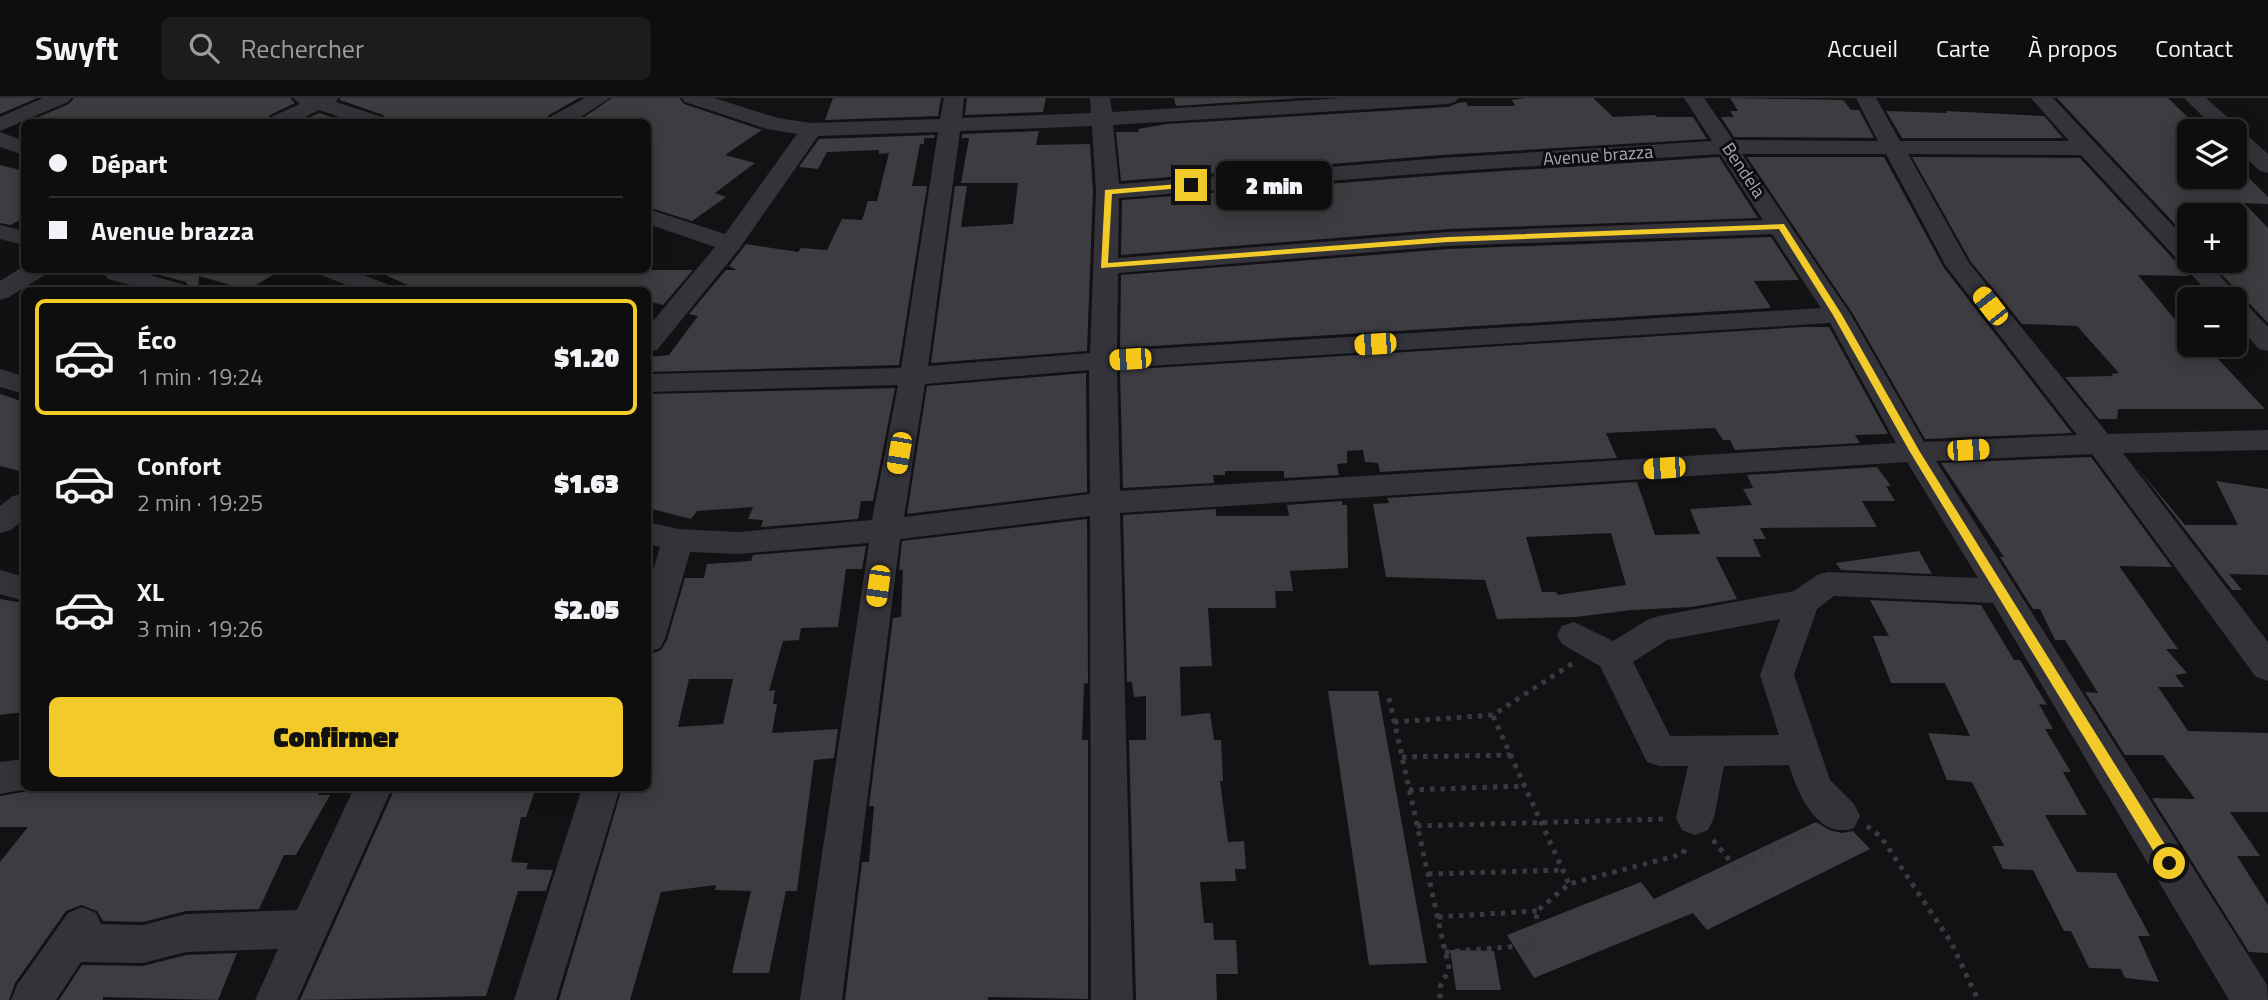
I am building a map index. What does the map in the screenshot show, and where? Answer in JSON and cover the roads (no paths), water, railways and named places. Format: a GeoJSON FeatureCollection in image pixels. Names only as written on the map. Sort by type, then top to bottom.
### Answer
{"type":"FeatureCollection","features":[{"type":"Feature","properties":{"kind":"street"},"geometry":{"type":"LineString","coordinates":[[0,125],[61,98]]}},
{"type":"Feature","properties":{"kind":"street"},"geometry":{"type":"LineString","coordinates":[[563,119],[600,98]]}},
{"type":"Feature","properties":{"kind":"street"},"geometry":{"type":"LineString","coordinates":[[692,98],[775,124],[811,130],[948,124],[1100,108],[1448,98]]}},
{"type":"Feature","properties":{"kind":"street"},"geometry":{"type":"LineString","coordinates":[[821,1000],[886,530],[913,376],[948,124],[954,98]]}},
{"type":"Feature","properties":{"kind":"street","name":"Bendela"},"geometry":{"type":"LineString","coordinates":[[1694,98],[1838,315],[1915,452],[2003,591],[2252,1000]]}},
{"type":"Feature","properties":{"kind":"street"},"geometry":{"type":"LineString","coordinates":[[1866,98],[1958,266],[2099,444],[2268,667]]}},
{"type":"Feature","properties":{"kind":"street"},"geometry":{"type":"LineString","coordinates":[[2041,98],[2177,244]]}},
{"type":"Feature","properties":{"kind":"street"},"geometry":{"type":"LineString","coordinates":[[2194,98],[2217,119]]}},
{"type":"Feature","properties":{"kind":"street"},"geometry":{"type":"LineString","coordinates":[[284,119],[316,100],[366,119]]}},
{"type":"Feature","properties":{"kind":"street"},"geometry":{"type":"LineString","coordinates":[[1100,108],[1108,192],[1103,360],[1112,1000]]}},
{"type":"Feature","properties":{"kind":"street"},"geometry":{"type":"LineString","coordinates":[[651,340],[730,244],[811,130]]}},
{"type":"Feature","properties":{"kind":"street"},"geometry":{"type":"LineString","coordinates":[[0,139],[21,147]]}},
{"type":"Feature","properties":{"kind":"street","name":"Avenue brazza"},"geometry":{"type":"LineString","coordinates":[[1108,192],[1442,165],[1729,147],[2089,148]]}},
{"type":"Feature","properties":{"kind":"street"},"geometry":{"type":"LineString","coordinates":[[2247,147],[2268,166]]}},
{"type":"Feature","properties":{"kind":"street"},"geometry":{"type":"LineString","coordinates":[[651,217],[730,244]]}},
{"type":"Feature","properties":{"kind":"street"},"geometry":{"type":"LineString","coordinates":[[1104,267],[1448,239],[1781,226]]}},
{"type":"Feature","properties":{"kind":"street"},"geometry":{"type":"LineString","coordinates":[[0,232],[21,236]]}},
{"type":"Feature","properties":{"kind":"street"},"geometry":{"type":"LineString","coordinates":[[0,292],[31,273]]}},
{"type":"Feature","properties":{"kind":"street"},"geometry":{"type":"LineString","coordinates":[[118,273],[165,287]]}},
{"type":"Feature","properties":{"kind":"street"},"geometry":{"type":"LineString","coordinates":[[324,287],[336,273]]}},
{"type":"Feature","properties":{"kind":"street"},"geometry":{"type":"LineString","coordinates":[[339,273],[373,287]]}},
{"type":"Feature","properties":{"kind":"street"},"geometry":{"type":"LineString","coordinates":[[2204,273],[2217,287]]}},
{"type":"Feature","properties":{"kind":"street"},"geometry":{"type":"LineString","coordinates":[[651,383],[913,376],[1103,360],[1838,315]]}},
{"type":"Feature","properties":{"kind":"street"},"geometry":{"type":"LineString","coordinates":[[2247,320],[2268,343]]}},
{"type":"Feature","properties":{"kind":"street"},"geometry":{"type":"LineString","coordinates":[[0,378],[21,384]]}},
{"type":"Feature","properties":{"kind":"street"},"geometry":{"type":"LineString","coordinates":[[651,618],[663,536],[738,543],[886,530],[1107,503],[1915,452],[2268,440]]}},
{"type":"Feature","properties":{"kind":"street"},"geometry":{"type":"LineString","coordinates":[[0,522],[21,506]]}},
{"type":"Feature","properties":{"kind":"street"},"geometry":{"type":"LineString","coordinates":[[0,582],[21,588]]}},
{"type":"Feature","properties":{"kind":"street"},"geometry":{"type":"LineString","coordinates":[[1802,750],[1660,751],[1594,646],[1659,629],[1803,602],[1828,584],[2003,591]]}},
{"type":"Feature","properties":{"kind":"street"},"geometry":{"type":"LineString","coordinates":[[1803,602],[1777,674],[1815,789],[1842,816]]}},
{"type":"Feature","properties":{"kind":"street"},"geometry":{"type":"LineString","coordinates":[[1695,818],[1709,751]]}},
{"type":"Feature","properties":{"kind":"street"},"geometry":{"type":"LineString","coordinates":[[0,778],[21,775]]}},
{"type":"Feature","properties":{"kind":"street"},"geometry":{"type":"LineString","coordinates":[[276,1000],[372,791]]}},
{"type":"Feature","properties":{"kind":"street"},"geometry":{"type":"LineString","coordinates":[[536,1000],[600,791]]}},
{"type":"Feature","properties":{"kind":"street"},"geometry":{"type":"LineString","coordinates":[[32,1000],[76,934],[143,944],[186,933],[308,929]]}}]}
